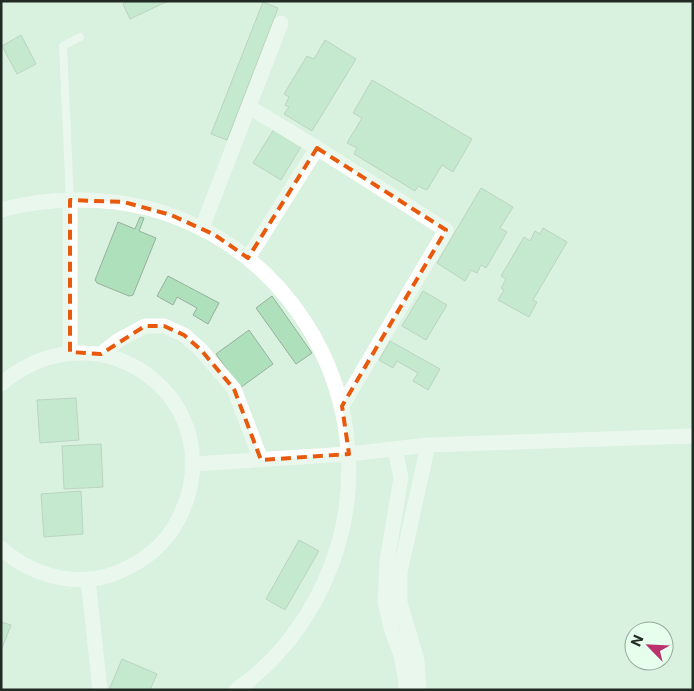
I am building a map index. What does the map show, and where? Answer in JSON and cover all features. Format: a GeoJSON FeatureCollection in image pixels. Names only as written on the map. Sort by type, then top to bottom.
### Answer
{"type":"FeatureCollection","features":[{"type":"Feature","properties":{"kind":"street"},"geometry":{"type":"LineString","coordinates":[[202,228],[281,22]]}},
{"type":"Feature","properties":{"kind":"street"},"geometry":{"type":"LineString","coordinates":[[249,107],[446,230],[342,406]]}},
{"type":"Feature","properties":{"kind":"street"},"geometry":{"type":"LineString","coordinates":[[248,258],[317,148]]}},
{"type":"Feature","properties":{"kind":"street"},"geometry":{"type":"LineString","coordinates":[[1,210],[52,200],[100,199],[171,214],[202,228],[235,248],[272,280],[303,318],[326,360],[342,406],[348,454],[348,487],[343,527],[337,550],[322,588],[292,636],[270,661],[236,690]]}},
{"type":"Feature","properties":{"kind":"street"},"geometry":{"type":"LineString","coordinates":[[70,200],[70,352]]}},
{"type":"Feature","properties":{"kind":"street"},"geometry":{"type":"LineString","coordinates":[[101,354],[119,340],[145,326],[164,326],[184,335],[201,350],[234,389],[261,460]]}},
{"type":"Feature","properties":{"kind":"street"},"geometry":{"type":"LineString","coordinates":[[1,384],[26,365],[55,355],[70,352],[101,354],[116,358],[144,372],[166,393],[183,419],[188,434],[192,464],[184,510],[176,523],[157,548],[145,558],[118,572],[88,579],[57,577],[42,573],[15,559],[1,548]]}},
{"type":"Feature","properties":{"kind":"street"},"geometry":{"type":"LineString","coordinates":[[192,464],[348,454],[428,446],[693,436]]}},
{"type":"Feature","properties":{"kind":"street"},"geometry":{"type":"LineString","coordinates":[[419,690],[417,660],[400,603],[400,572],[428,446]]}},
{"type":"Feature","properties":{"kind":"street"},"geometry":{"type":"LineString","coordinates":[[395,449],[401,478],[387,561],[385,602],[392,631],[401,655],[406,676],[406,690]]}},
{"type":"Feature","properties":{"kind":"street"},"geometry":{"type":"LineString","coordinates":[[88,579],[100,690]]}},
{"type":"Feature","properties":{"kind":"lane"},"geometry":{"type":"LineString","coordinates":[[70,200],[63,46],[80,37]]}},
{"type":"Feature","properties":{"kind":"highlighted area"},"geometry":{"type":"Polygon","coordinates":[[[317,148],[446,230],[342,406],[349,454],[261,460],[234,389],[201,350],[184,335],[164,326],[145,326],[101,354],[70,352],[70,200],[124,202],[171,215],[215,235],[248,258],[317,148]]]}},
{"type":"Feature","properties":{"kind":"building"},"geometry":{"type":"Polygon","coordinates":[[[128,1],[168,1],[130,19],[123,4],[128,1]]]}},
{"type":"Feature","properties":{"kind":"building"},"geometry":{"type":"Polygon","coordinates":[[[263,2],[278,8],[227,140],[211,134],[263,2]]]}},
{"type":"Feature","properties":{"kind":"building"},"geometry":{"type":"Polygon","coordinates":[[[21,35],[36,64],[17,74],[2,46],[21,35]]]}},
{"type":"Feature","properties":{"kind":"building"},"geometry":{"type":"Polygon","coordinates":[[[325,40],[356,59],[312,131],[284,114],[289,107],[285,105],[289,97],[284,94],[307,56],[314,59],[325,40]]]}},
{"type":"Feature","properties":{"kind":"building"},"geometry":{"type":"Polygon","coordinates":[[[372,80],[472,139],[453,172],[442,165],[427,190],[418,186],[415,191],[354,154],[357,148],[347,143],[362,118],[353,113],[372,80]]]}},
{"type":"Feature","properties":{"kind":"building"},"geometry":{"type":"Polygon","coordinates":[[[274,129],[302,145],[281,180],[253,163],[274,129]]]}},
{"type":"Feature","properties":{"kind":"building"},"geometry":{"type":"Polygon","coordinates":[[[481,188],[513,207],[500,228],[507,232],[486,268],[481,265],[477,273],[471,270],[465,281],[437,263],[481,188]]]}},
{"type":"Feature","properties":{"kind":"building"},"geometry":{"type":"Polygon","coordinates":[[[140,217],[144,218],[139,231],[156,238],[133,295],[129,296],[97,283],[95,280],[118,222],[135,229],[140,217]]]}},
{"type":"Feature","properties":{"kind":"building"},"geometry":{"type":"Polygon","coordinates":[[[543,228],[567,242],[533,300],[537,302],[529,317],[498,300],[504,290],[501,288],[506,279],[501,276],[524,237],[530,241],[535,231],[540,234],[543,228]]]}},
{"type":"Feature","properties":{"kind":"building"},"geometry":{"type":"Polygon","coordinates":[[[168,276],[219,303],[208,324],[193,315],[197,308],[177,297],[173,305],[157,296],[168,276]]]}},
{"type":"Feature","properties":{"kind":"building"},"geometry":{"type":"Polygon","coordinates":[[[423,291],[447,305],[426,340],[402,326],[423,291]]]}},
{"type":"Feature","properties":{"kind":"building"},"geometry":{"type":"Polygon","coordinates":[[[272,296],[312,353],[296,364],[256,308],[272,296]]]}},
{"type":"Feature","properties":{"kind":"building"},"geometry":{"type":"Polygon","coordinates":[[[249,330],[273,364],[240,388],[216,354],[249,330]]]}},
{"type":"Feature","properties":{"kind":"building"},"geometry":{"type":"Polygon","coordinates":[[[390,341],[440,369],[428,390],[413,381],[418,373],[397,361],[393,368],[379,360],[390,341]]]}},
{"type":"Feature","properties":{"kind":"building"},"geometry":{"type":"Polygon","coordinates":[[[76,398],[79,440],[40,443],[37,400],[76,398]]]}},
{"type":"Feature","properties":{"kind":"building"},"geometry":{"type":"Polygon","coordinates":[[[101,444],[103,487],[64,489],[62,446],[101,444]]]}},
{"type":"Feature","properties":{"kind":"building"},"geometry":{"type":"Polygon","coordinates":[[[81,491],[83,534],[44,537],[41,494],[81,491]]]}},
{"type":"Feature","properties":{"kind":"building"},"geometry":{"type":"Polygon","coordinates":[[[299,540],[319,551],[285,610],[266,599],[299,540]]]}},
{"type":"Feature","properties":{"kind":"building"},"geometry":{"type":"Polygon","coordinates":[[[1,622],[11,625],[1,651],[1,622]]]}},
{"type":"Feature","properties":{"kind":"building"},"geometry":{"type":"Polygon","coordinates":[[[122,659],[157,674],[150,690],[109,690],[122,659]]]}}]}
